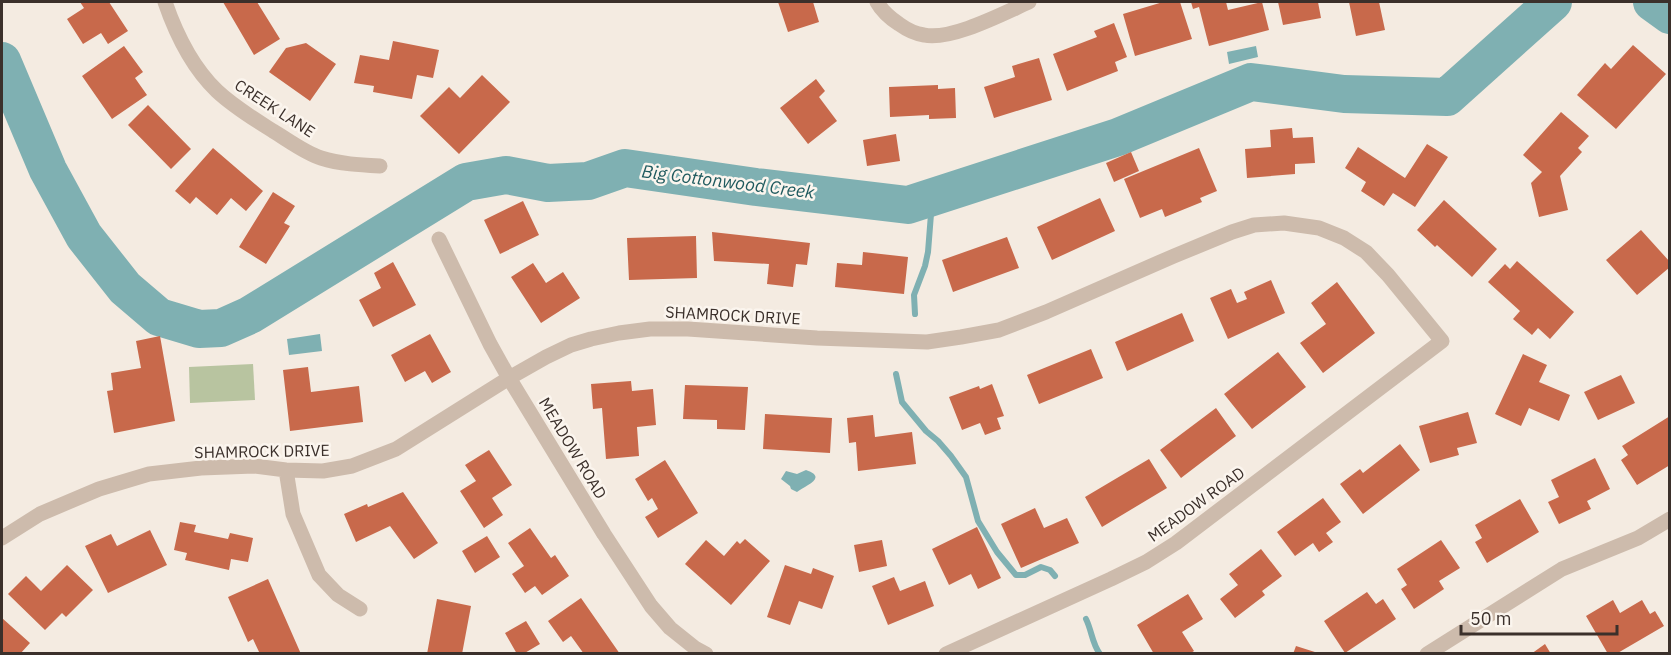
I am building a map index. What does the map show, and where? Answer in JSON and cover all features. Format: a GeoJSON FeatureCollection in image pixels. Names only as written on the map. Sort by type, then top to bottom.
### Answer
{"type":"FeatureCollection","features":[{"type":"Feature","properties":{"kind":"street","name":"CREEK LANE"},"geometry":{"type":"LineString","coordinates":[[165,2],[173,27],[197,68],[217,91],[240,110],[319,157],[348,164],[380,166]]}},
{"type":"Feature","properties":{"kind":"street"},"geometry":{"type":"LineString","coordinates":[[877,2],[891,20],[925,36],[941,36],[979,24],[1029,2]]}},
{"type":"Feature","properties":{"kind":"street","name":"SHAMROCK DRIVE"},"geometry":{"type":"LineString","coordinates":[[2,538],[40,514],[99,489],[149,474],[201,468],[254,466],[323,471],[352,466],[396,449],[546,357],[571,345],[609,334],[650,329],[688,329],[817,338],[927,342],[962,338],[999,330],[1046,312],[1232,232],[1254,225],[1284,223],[1319,228],[1344,238],[1366,252],[1388,275],[1442,341]]}},
{"type":"Feature","properties":{"kind":"street","name":"MEADOW ROAD"},"geometry":{"type":"LineString","coordinates":[[440,238],[490,344],[604,534],[651,606],[670,628],[706,654]]}},
{"type":"Feature","properties":{"kind":"street","name":"MEADOW ROAD"},"geometry":{"type":"LineString","coordinates":[[946,654],[1146,562],[1176,543],[1442,341]]}},
{"type":"Feature","properties":{"kind":"street"},"geometry":{"type":"LineString","coordinates":[[286,470],[293,514],[319,575],[338,595],[360,609]]}},
{"type":"Feature","properties":{"kind":"street"},"geometry":{"type":"LineString","coordinates":[[1427,654],[1562,569],[1638,538],[1670,519]]}},
{"type":"Feature","properties":{"kind":"green space"},"geometry":{"type":"Polygon","coordinates":[[[253,364],[255,400],[190,403],[189,367],[253,364]]]}},
{"type":"Feature","properties":{"kind":"water"},"geometry":{"type":"Polygon","coordinates":[[[1256,46],[1258,57],[1229,64],[1227,52],[1256,46]]]}},
{"type":"Feature","properties":{"kind":"water"},"geometry":{"type":"Polygon","coordinates":[[[320,334],[322,351],[289,355],[287,339],[320,334]]]}},
{"type":"Feature","properties":{"kind":"water"},"geometry":{"type":"Polygon","coordinates":[[[806,470],[813,473],[815,479],[797,492],[781,479],[786,471],[797,474],[806,470]]]}},
{"type":"Feature","properties":{"kind":"building"},"geometry":{"type":"Polygon","coordinates":[[[80,2],[109,2],[128,31],[108,44],[101,33],[83,44],[67,19],[84,8],[80,2]]]}},
{"type":"Feature","properties":{"kind":"building"},"geometry":{"type":"Polygon","coordinates":[[[223,2],[257,2],[280,39],[254,55],[223,2]]]}},
{"type":"Feature","properties":{"kind":"building"},"geometry":{"type":"Polygon","coordinates":[[[778,2],[813,2],[819,22],[788,32],[778,2]]]}},
{"type":"Feature","properties":{"kind":"building"},"geometry":{"type":"Polygon","coordinates":[[[1163,2],[1180,2],[1192,39],[1135,56],[1123,14],[1163,2]]]}},
{"type":"Feature","properties":{"kind":"building"},"geometry":{"type":"Polygon","coordinates":[[[1191,2],[1226,2],[1228,10],[1262,2],[1269,30],[1209,46],[1199,7],[1193,9],[1191,2]]]}},
{"type":"Feature","properties":{"kind":"building"},"geometry":{"type":"Polygon","coordinates":[[[1278,2],[1318,2],[1321,18],[1283,25],[1278,2]]]}},
{"type":"Feature","properties":{"kind":"building"},"geometry":{"type":"Polygon","coordinates":[[[1349,2],[1379,2],[1385,30],[1356,36],[1349,2]]]}},
{"type":"Feature","properties":{"kind":"building"},"geometry":{"type":"Polygon","coordinates":[[[1114,23],[1127,57],[1115,62],[1118,71],[1067,91],[1053,54],[1097,37],[1094,31],[1114,23]]]}},
{"type":"Feature","properties":{"kind":"building"},"geometry":{"type":"Polygon","coordinates":[[[393,41],[439,50],[433,78],[417,75],[412,99],[373,92],[374,86],[354,83],[360,55],[389,60],[393,41]]]}},
{"type":"Feature","properties":{"kind":"building"},"geometry":{"type":"Polygon","coordinates":[[[306,43],[336,64],[310,101],[269,72],[286,48],[306,43]]]}},
{"type":"Feature","properties":{"kind":"building"},"geometry":{"type":"Polygon","coordinates":[[[1633,45],[1666,74],[1616,129],[1577,95],[1605,63],[1611,69],[1633,45]]]}},
{"type":"Feature","properties":{"kind":"building"},"geometry":{"type":"Polygon","coordinates":[[[124,46],[143,72],[135,78],[147,95],[112,119],[82,76],[124,46]]]}},
{"type":"Feature","properties":{"kind":"building"},"geometry":{"type":"Polygon","coordinates":[[[1039,58],[1052,100],[994,118],[984,87],[1015,77],[1012,66],[1039,58]]]}},
{"type":"Feature","properties":{"kind":"building"},"geometry":{"type":"Polygon","coordinates":[[[482,75],[510,102],[459,154],[420,116],[449,87],[460,98],[482,75]]]}},
{"type":"Feature","properties":{"kind":"building"},"geometry":{"type":"Polygon","coordinates":[[[816,79],[825,91],[819,97],[837,121],[808,144],[780,108],[816,79]]]}},
{"type":"Feature","properties":{"kind":"building"},"geometry":{"type":"Polygon","coordinates":[[[938,85],[938,89],[955,88],[956,118],[929,119],[929,115],[890,117],[889,87],[938,85]]]}},
{"type":"Feature","properties":{"kind":"building"},"geometry":{"type":"Polygon","coordinates":[[[148,105],[191,149],[171,169],[128,125],[148,105]]]}},
{"type":"Feature","properties":{"kind":"building"},"geometry":{"type":"Polygon","coordinates":[[[1561,112],[1589,136],[1578,148],[1582,152],[1560,176],[1568,210],[1539,217],[1531,183],[1542,172],[1523,155],[1561,112]]]}},
{"type":"Feature","properties":{"kind":"building"},"geometry":{"type":"Polygon","coordinates":[[[1292,128],[1293,138],[1313,137],[1315,163],[1295,164],[1295,174],[1247,178],[1245,149],[1271,147],[1270,130],[1292,128]]]}},
{"type":"Feature","properties":{"kind":"building"},"geometry":{"type":"Polygon","coordinates":[[[896,134],[900,161],[867,166],[863,140],[896,134]]]}},
{"type":"Feature","properties":{"kind":"building"},"geometry":{"type":"Polygon","coordinates":[[[1427,144],[1448,157],[1415,207],[1393,193],[1384,206],[1361,191],[1366,182],[1345,168],[1358,147],[1405,178],[1427,144]]]}},
{"type":"Feature","properties":{"kind":"building"},"geometry":{"type":"Polygon","coordinates":[[[213,148],[263,191],[246,211],[231,198],[217,215],[196,197],[190,204],[175,191],[213,148]]]}},
{"type":"Feature","properties":{"kind":"building"},"geometry":{"type":"Polygon","coordinates":[[[1199,148],[1217,191],[1200,198],[1202,202],[1165,217],[1162,209],[1140,218],[1124,179],[1199,148]]]}},
{"type":"Feature","properties":{"kind":"building"},"geometry":{"type":"Polygon","coordinates":[[[1131,152],[1139,171],[1114,182],[1106,163],[1131,152]]]}},
{"type":"Feature","properties":{"kind":"building"},"geometry":{"type":"Polygon","coordinates":[[[273,192],[295,206],[284,223],[290,226],[266,264],[239,247],[273,192]]]}},
{"type":"Feature","properties":{"kind":"building"},"geometry":{"type":"Polygon","coordinates":[[[1100,198],[1115,231],[1052,260],[1037,227],[1100,198]]]}},
{"type":"Feature","properties":{"kind":"building"},"geometry":{"type":"Polygon","coordinates":[[[1444,200],[1497,249],[1472,277],[1417,230],[1444,200]]]}},
{"type":"Feature","properties":{"kind":"building"},"geometry":{"type":"Polygon","coordinates":[[[523,201],[539,235],[500,254],[484,220],[523,201]]]}},
{"type":"Feature","properties":{"kind":"building"},"geometry":{"type":"Polygon","coordinates":[[[1641,230],[1670,262],[1670,267],[1637,295],[1606,260],[1641,230]]]}},
{"type":"Feature","properties":{"kind":"building"},"geometry":{"type":"Polygon","coordinates":[[[712,232],[810,243],[807,265],[796,264],[793,287],[767,284],[769,264],[714,261],[712,232]]]}},
{"type":"Feature","properties":{"kind":"building"},"geometry":{"type":"Polygon","coordinates":[[[696,236],[697,278],[629,280],[627,238],[696,236]]]}},
{"type":"Feature","properties":{"kind":"building"},"geometry":{"type":"Polygon","coordinates":[[[1007,237],[1019,268],[953,292],[942,260],[1007,237]]]}},
{"type":"Feature","properties":{"kind":"building"},"geometry":{"type":"Polygon","coordinates":[[[863,252],[908,257],[904,294],[835,287],[837,263],[862,265],[863,252]]]}},
{"type":"Feature","properties":{"kind":"building"},"geometry":{"type":"Polygon","coordinates":[[[1517,261],[1574,312],[1550,339],[1538,328],[1532,335],[1513,319],[1520,311],[1488,282],[1505,264],[1510,269],[1517,261]]]}},
{"type":"Feature","properties":{"kind":"building"},"geometry":{"type":"Polygon","coordinates":[[[393,262],[416,305],[373,327],[359,300],[381,288],[374,273],[393,262]]]}},
{"type":"Feature","properties":{"kind":"building"},"geometry":{"type":"Polygon","coordinates":[[[533,263],[546,283],[563,272],[580,298],[541,323],[511,277],[533,263]]]}},
{"type":"Feature","properties":{"kind":"building"},"geometry":{"type":"Polygon","coordinates":[[[1271,280],[1285,313],[1228,339],[1210,298],[1231,289],[1237,303],[1247,299],[1244,292],[1271,280]]]}},
{"type":"Feature","properties":{"kind":"building"},"geometry":{"type":"Polygon","coordinates":[[[1337,282],[1375,333],[1323,373],[1300,343],[1326,324],[1311,303],[1337,282]]]}},
{"type":"Feature","properties":{"kind":"building"},"geometry":{"type":"Polygon","coordinates":[[[1182,313],[1194,341],[1127,371],[1115,342],[1182,313]]]}},
{"type":"Feature","properties":{"kind":"building"},"geometry":{"type":"Polygon","coordinates":[[[430,334],[451,372],[432,383],[425,371],[405,382],[391,355],[430,334]]]}},
{"type":"Feature","properties":{"kind":"building"},"geometry":{"type":"Polygon","coordinates":[[[160,336],[175,421],[114,433],[107,391],[113,390],[111,373],[141,368],[136,341],[160,336]]]}},
{"type":"Feature","properties":{"kind":"building"},"geometry":{"type":"Polygon","coordinates":[[[1091,349],[1103,378],[1039,404],[1027,375],[1091,349]]]}},
{"type":"Feature","properties":{"kind":"building"},"geometry":{"type":"Polygon","coordinates":[[[1278,352],[1306,387],[1252,429],[1224,394],[1278,352]]]}},
{"type":"Feature","properties":{"kind":"building"},"geometry":{"type":"Polygon","coordinates":[[[1523,354],[1547,365],[1539,382],[1570,395],[1559,421],[1529,408],[1521,426],[1495,414],[1523,354]]]}},
{"type":"Feature","properties":{"kind":"building"},"geometry":{"type":"Polygon","coordinates":[[[308,367],[311,392],[359,386],[363,422],[290,431],[283,370],[308,367]]]}},
{"type":"Feature","properties":{"kind":"building"},"geometry":{"type":"Polygon","coordinates":[[[1621,375],[1635,403],[1598,420],[1584,392],[1621,375]]]}},
{"type":"Feature","properties":{"kind":"building"},"geometry":{"type":"Polygon","coordinates":[[[631,381],[632,391],[653,389],[656,425],[637,427],[639,456],[606,459],[602,408],[593,409],[591,384],[631,381]]]}},
{"type":"Feature","properties":{"kind":"building"},"geometry":{"type":"Polygon","coordinates":[[[992,384],[1004,416],[997,418],[1001,429],[985,435],[980,423],[962,430],[949,397],[979,386],[980,389],[992,384]]]}},
{"type":"Feature","properties":{"kind":"building"},"geometry":{"type":"Polygon","coordinates":[[[685,385],[748,387],[745,430],[717,429],[717,420],[683,419],[685,385]]]}},
{"type":"Feature","properties":{"kind":"building"},"geometry":{"type":"Polygon","coordinates":[[[1216,408],[1236,436],[1181,478],[1160,450],[1216,408]]]}},
{"type":"Feature","properties":{"kind":"building"},"geometry":{"type":"Polygon","coordinates":[[[1468,412],[1477,443],[1457,448],[1459,455],[1430,463],[1419,426],[1468,412]]]}},
{"type":"Feature","properties":{"kind":"building"},"geometry":{"type":"Polygon","coordinates":[[[765,414],[832,418],[830,453],[763,449],[765,414]]]}},
{"type":"Feature","properties":{"kind":"building"},"geometry":{"type":"Polygon","coordinates":[[[873,415],[875,437],[912,432],[916,464],[858,471],[856,442],[849,443],[847,418],[873,415]]]}},
{"type":"Feature","properties":{"kind":"building"},"geometry":{"type":"Polygon","coordinates":[[[1670,416],[1670,465],[1637,485],[1621,460],[1628,455],[1622,446],[1670,416]]]}},
{"type":"Feature","properties":{"kind":"building"},"geometry":{"type":"Polygon","coordinates":[[[1400,444],[1420,470],[1363,514],[1340,484],[1360,469],[1363,473],[1400,444]]]}},
{"type":"Feature","properties":{"kind":"building"},"geometry":{"type":"Polygon","coordinates":[[[489,450],[512,485],[492,498],[503,515],[484,528],[460,491],[476,481],[465,465],[489,450]]]}},
{"type":"Feature","properties":{"kind":"building"},"geometry":{"type":"Polygon","coordinates":[[[1595,458],[1610,489],[1587,501],[1591,509],[1559,524],[1548,502],[1559,497],[1551,480],[1595,458]]]}},
{"type":"Feature","properties":{"kind":"building"},"geometry":{"type":"Polygon","coordinates":[[[1149,459],[1167,488],[1102,527],[1085,497],[1149,459]]]}},
{"type":"Feature","properties":{"kind":"building"},"geometry":{"type":"Polygon","coordinates":[[[665,460],[698,513],[658,538],[645,517],[658,509],[652,498],[648,501],[635,479],[665,460]]]}},
{"type":"Feature","properties":{"kind":"building"},"geometry":{"type":"Polygon","coordinates":[[[403,492],[438,543],[414,559],[390,526],[356,542],[344,514],[367,504],[368,507],[403,492]]]}},
{"type":"Feature","properties":{"kind":"building"},"geometry":{"type":"Polygon","coordinates":[[[1323,498],[1341,522],[1326,533],[1333,542],[1319,552],[1313,543],[1295,556],[1277,532],[1323,498]]]}},
{"type":"Feature","properties":{"kind":"building"},"geometry":{"type":"Polygon","coordinates":[[[1520,499],[1539,532],[1487,563],[1475,542],[1482,538],[1475,525],[1520,499]]]}},
{"type":"Feature","properties":{"kind":"building"},"geometry":{"type":"Polygon","coordinates":[[[1035,508],[1044,528],[1067,518],[1079,543],[1021,568],[1001,524],[1035,508]]]}},
{"type":"Feature","properties":{"kind":"building"},"geometry":{"type":"Polygon","coordinates":[[[180,522],[196,525],[194,532],[228,539],[230,533],[253,538],[248,562],[231,559],[229,570],[185,560],[187,553],[174,550],[180,522]]]}},
{"type":"Feature","properties":{"kind":"building"},"geometry":{"type":"Polygon","coordinates":[[[977,527],[1001,578],[978,589],[971,574],[949,585],[932,549],[977,527]]]}},
{"type":"Feature","properties":{"kind":"building"},"geometry":{"type":"Polygon","coordinates":[[[530,528],[551,558],[555,555],[569,576],[542,595],[535,586],[525,593],[512,574],[524,566],[508,543],[530,528]]]}},
{"type":"Feature","properties":{"kind":"building"},"geometry":{"type":"Polygon","coordinates":[[[150,530],[167,565],[108,593],[85,546],[111,534],[117,546],[150,530]]]}},
{"type":"Feature","properties":{"kind":"building"},"geometry":{"type":"Polygon","coordinates":[[[487,536],[500,557],[475,573],[462,551],[487,536]]]}},
{"type":"Feature","properties":{"kind":"building"},"geometry":{"type":"Polygon","coordinates":[[[745,539],[770,561],[731,605],[685,564],[706,540],[724,556],[737,541],[740,544],[745,539]]]}},
{"type":"Feature","properties":{"kind":"building"},"geometry":{"type":"Polygon","coordinates":[[[882,540],[887,566],[859,572],[854,545],[882,540]]]}},
{"type":"Feature","properties":{"kind":"building"},"geometry":{"type":"Polygon","coordinates":[[[1441,540],[1460,568],[1439,581],[1444,589],[1414,609],[1401,589],[1407,585],[1397,569],[1441,540]]]}},
{"type":"Feature","properties":{"kind":"building"},"geometry":{"type":"Polygon","coordinates":[[[1261,549],[1282,576],[1262,591],[1265,595],[1235,618],[1220,599],[1238,585],[1229,574],[1261,549]]]}},
{"type":"Feature","properties":{"kind":"building"},"geometry":{"type":"Polygon","coordinates":[[[67,565],[93,590],[66,617],[62,613],[45,630],[8,594],[26,576],[41,591],[67,565]]]}},
{"type":"Feature","properties":{"kind":"building"},"geometry":{"type":"Polygon","coordinates":[[[785,565],[811,574],[813,568],[834,576],[822,609],[799,601],[790,625],[767,617],[785,565]]]}},
{"type":"Feature","properties":{"kind":"building"},"geometry":{"type":"Polygon","coordinates":[[[894,577],[900,591],[925,581],[934,606],[888,625],[872,586],[894,577]]]}},
{"type":"Feature","properties":{"kind":"building"},"geometry":{"type":"Polygon","coordinates":[[[268,579],[301,654],[260,654],[253,639],[248,642],[228,597],[268,579]]]}},
{"type":"Feature","properties":{"kind":"building"},"geometry":{"type":"Polygon","coordinates":[[[1367,592],[1376,604],[1383,599],[1396,619],[1345,653],[1324,621],[1367,592]]]}},
{"type":"Feature","properties":{"kind":"building"},"geometry":{"type":"Polygon","coordinates":[[[1188,594],[1203,619],[1182,632],[1194,651],[1189,654],[1154,654],[1137,625],[1188,594]]]}},
{"type":"Feature","properties":{"kind":"building"},"geometry":{"type":"Polygon","coordinates":[[[581,598],[620,654],[584,654],[571,636],[563,642],[548,621],[581,598]]]}},
{"type":"Feature","properties":{"kind":"building"},"geometry":{"type":"Polygon","coordinates":[[[437,599],[471,606],[462,654],[427,654],[437,599]]]}},
{"type":"Feature","properties":{"kind":"building"},"geometry":{"type":"Polygon","coordinates":[[[1613,600],[1620,613],[1642,600],[1650,614],[1655,611],[1664,626],[1616,654],[1608,654],[1586,616],[1613,600]]]}},
{"type":"Feature","properties":{"kind":"building"},"geometry":{"type":"Polygon","coordinates":[[[2,618],[30,643],[20,654],[2,654],[2,618]]]}},
{"type":"Feature","properties":{"kind":"building"},"geometry":{"type":"Polygon","coordinates":[[[526,621],[540,644],[523,654],[517,654],[505,633],[526,621]]]}},
{"type":"Feature","properties":{"kind":"building"},"geometry":{"type":"Polygon","coordinates":[[[1545,644],[1551,654],[1531,654],[1545,644]]]}},
{"type":"Feature","properties":{"kind":"building"},"geometry":{"type":"Polygon","coordinates":[[[1296,646],[1318,653],[1318,654],[1293,654],[1296,646]]]}},
{"type":"Feature","properties":{"kind":"waterway","name":"Big Cottonwood Creek"},"geometry":{"type":"LineString","coordinates":[[2,61],[48,170],[84,236],[125,288],[159,317],[199,329],[221,328],[250,315],[466,182],[506,175],[548,183],[588,181],[625,168],[756,187],[908,205],[1118,137],[1251,82],[1344,94],[1447,97],[1553,2]]}},
{"type":"Feature","properties":{"kind":"waterway","name":"Big Cottonwood Creek"},"geometry":{"type":"LineString","coordinates":[[1652,2],[1670,15]]}},
{"type":"Feature","properties":{"kind":"waterway"},"geometry":{"type":"LineString","coordinates":[[915,314],[914,295],[928,252],[931,214],[929,199]]}},
{"type":"Feature","properties":{"kind":"waterway"},"geometry":{"type":"LineString","coordinates":[[896,374],[902,402],[951,456],[966,477],[978,521],[997,552],[1016,575],[1025,575],[1041,567],[1050,570],[1055,576]]}},
{"type":"Feature","properties":{"kind":"waterway"},"geometry":{"type":"LineString","coordinates":[[1086,619],[1100,654]]}}]}
